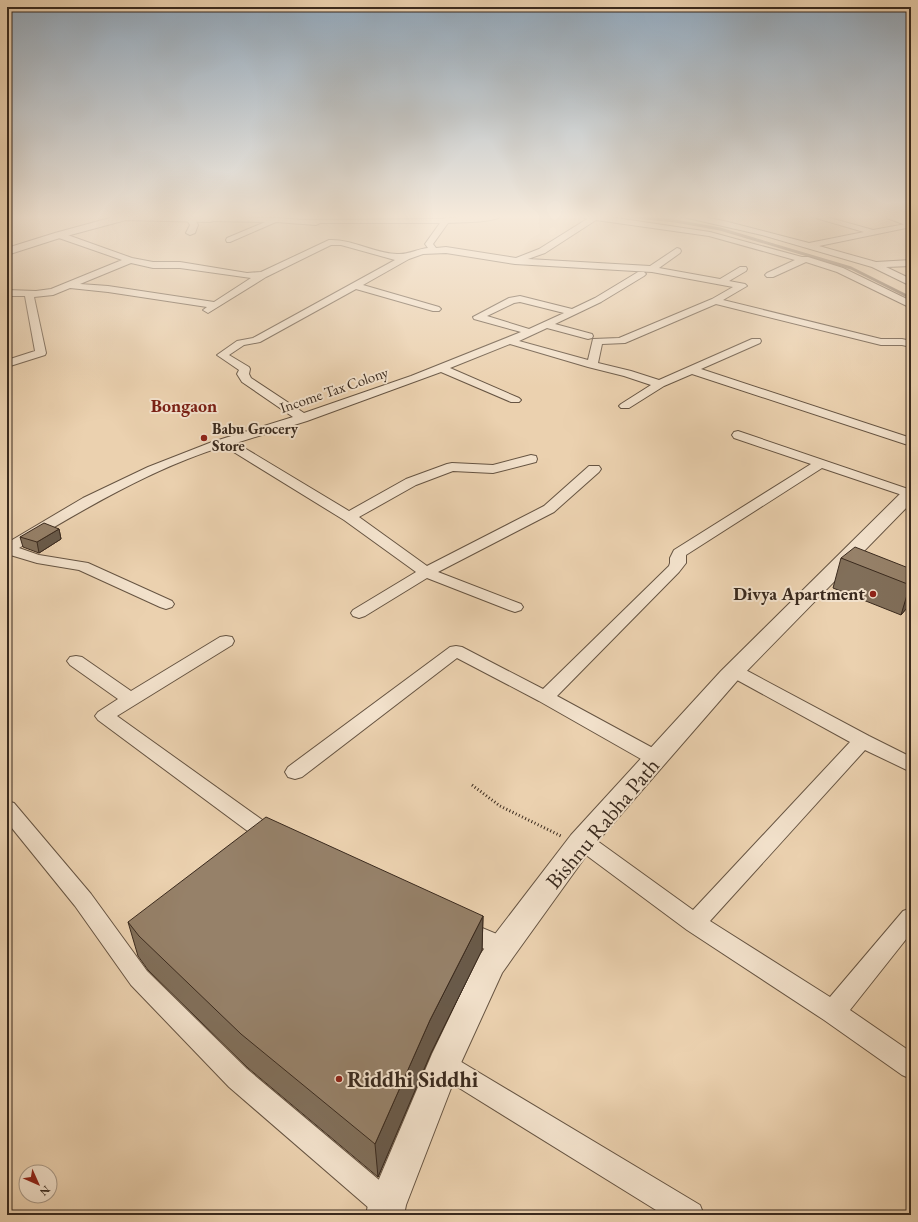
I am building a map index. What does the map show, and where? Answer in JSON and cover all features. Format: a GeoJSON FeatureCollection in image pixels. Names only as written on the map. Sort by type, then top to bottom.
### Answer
{"type":"FeatureCollection","features":[{"type":"Feature","properties":{"kind":"street"},"geometry":{"type":"LineString","coordinates":[[7,293],[29,294],[53,292],[72,286],[101,273]]}},
{"type":"Feature","properties":{"kind":"street"},"geometry":{"type":"LineString","coordinates":[[229,273],[247,276],[262,276]]}},
{"type":"Feature","properties":{"kind":"street"},"geometry":{"type":"LineString","coordinates":[[72,286],[108,289],[212,307],[268,273]]}},
{"type":"Feature","properties":{"kind":"street"},"geometry":{"type":"LineString","coordinates":[[303,418],[246,380],[243,374],[245,369],[222,355],[241,343],[256,340],[378,273]]}},
{"type":"Feature","properties":{"kind":"street"},"geometry":{"type":"LineString","coordinates":[[592,365],[597,341],[621,341],[715,301],[742,286],[673,273]]}},
{"type":"Feature","properties":{"kind":"street"},"geometry":{"type":"LineString","coordinates":[[721,282],[736,273]]}},
{"type":"Feature","properties":{"kind":"street"},"geometry":{"type":"LineString","coordinates":[[770,275],[774,273]]}},
{"type":"Feature","properties":{"kind":"street"},"geometry":{"type":"LineString","coordinates":[[846,273],[911,305]]}},
{"type":"Feature","properties":{"kind":"street"},"geometry":{"type":"LineString","coordinates":[[891,273],[911,283]]}},
{"type":"Feature","properties":{"kind":"street","name":"Income Tax Colony"},"geometry":{"type":"LineString","coordinates":[[7,549],[88,501],[153,470],[226,442],[303,418],[441,368],[504,343],[598,300],[641,274]]}},
{"type":"Feature","properties":{"kind":"street"},"geometry":{"type":"LineString","coordinates":[[355,286],[436,310]]}},
{"type":"Feature","properties":{"kind":"street"},"geometry":{"type":"LineString","coordinates":[[7,364],[41,353],[29,294]]}},
{"type":"Feature","properties":{"kind":"street"},"geometry":{"type":"LineString","coordinates":[[466,322],[512,300],[520,299],[574,312]]}},
{"type":"Feature","properties":{"kind":"street"},"geometry":{"type":"LineString","coordinates":[[715,301],[881,342],[902,342],[911,344]]}},
{"type":"Feature","properties":{"kind":"street"},"geometry":{"type":"LineString","coordinates":[[478,317],[524,330]]}},
{"type":"Feature","properties":{"kind":"street"},"geometry":{"type":"LineString","coordinates":[[545,325],[588,336]]}},
{"type":"Feature","properties":{"kind":"street"},"geometry":{"type":"LineString","coordinates":[[625,406],[660,384],[756,340]]}},
{"type":"Feature","properties":{"kind":"street"},"geometry":{"type":"LineString","coordinates":[[504,343],[627,373],[660,384]]}},
{"type":"Feature","properties":{"kind":"street"},"geometry":{"type":"LineString","coordinates":[[441,368],[515,400]]}},
{"type":"Feature","properties":{"kind":"street"},"geometry":{"type":"LineString","coordinates":[[692,370],[911,442]]}},
{"type":"Feature","properties":{"kind":"street"},"geometry":{"type":"LineString","coordinates":[[738,436],[910,494]]}},
{"type":"Feature","properties":{"kind":"street"},"geometry":{"type":"LineString","coordinates":[[226,442],[349,517],[426,572],[515,607]]}},
{"type":"Feature","properties":{"kind":"street"},"geometry":{"type":"LineString","coordinates":[[349,517],[411,482],[452,467],[493,470],[531,459]]}},
{"type":"Feature","properties":{"kind":"street"},"geometry":{"type":"LineString","coordinates":[[545,697],[674,569],[678,563],[677,558],[679,553],[820,464]]}},
{"type":"Feature","properties":{"kind":"street"},"geometry":{"type":"LineString","coordinates":[[360,614],[426,572],[549,509],[594,469]]}},
{"type":"Feature","properties":{"kind":"street","name":"Bishnu Rabha Path"},"geometry":{"type":"LineString","coordinates":[[386,1210],[444,1065],[490,965],[574,841],[655,758],[734,671],[845,570],[910,494]]}},
{"type":"Feature","properties":{"kind":"street"},"geometry":{"type":"LineString","coordinates":[[7,549],[37,558],[83,566],[166,604]]}},
{"type":"Feature","properties":{"kind":"street"},"geometry":{"type":"LineString","coordinates":[[226,641],[104,716],[280,844],[288,847]]}},
{"type":"Feature","properties":{"kind":"street"},"geometry":{"type":"LineString","coordinates":[[295,772],[456,651],[545,697],[655,758]]}},
{"type":"Feature","properties":{"kind":"street"},"geometry":{"type":"LineString","coordinates":[[76,661],[130,699]]}},
{"type":"Feature","properties":{"kind":"street"},"geometry":{"type":"LineString","coordinates":[[734,671],[862,741],[911,765]]}},
{"type":"Feature","properties":{"kind":"street"},"geometry":{"type":"LineString","coordinates":[[695,923],[862,741]]}},
{"type":"Feature","properties":{"kind":"street"},"geometry":{"type":"LineString","coordinates":[[7,808],[83,900],[139,978],[238,1078],[386,1210]]}},
{"type":"Feature","properties":{"kind":"street"},"geometry":{"type":"LineString","coordinates":[[574,841],[589,846],[695,923],[833,1012],[911,1067]]}},
{"type":"Feature","properties":{"kind":"street"},"geometry":{"type":"LineString","coordinates":[[833,1012],[911,917]]}},
{"type":"Feature","properties":{"kind":"street"},"geometry":{"type":"LineString","coordinates":[[446,921],[503,947]]}},
{"type":"Feature","properties":{"kind":"street"},"geometry":{"type":"LineString","coordinates":[[444,1065],[690,1215]]}},
{"type":"Feature","properties":{"kind":"path"},"geometry":{"type":"LineString","coordinates":[[472,785],[500,806],[574,841]]}},
{"type":"Feature","properties":{"kind":"building"},"geometry":{"type":"Polygon","coordinates":[[[44,523],[59,529],[37,542],[20,537],[44,523]]]}},
{"type":"Feature","properties":{"kind":"building"},"geometry":{"type":"Polygon","coordinates":[[[855,547],[911,569],[911,584],[910,585],[841,558],[855,547]]]}},
{"type":"Feature","properties":{"kind":"building","name":"Riddhi Siddhi"},"geometry":{"type":"Polygon","coordinates":[[[266,817],[483,916],[430,1020],[375,1144],[241,1034],[139,936],[128,922],[266,817]]]}},
{"type":"Feature","properties":{"kind":"waterway"},"geometry":{"type":"LineString","coordinates":[[861,273],[911,298]]}},
{"type":"Feature","properties":{"kind":"place","name":"Babu Grocery Store"},"geometry":{"type":"Point","coordinates":[204,438]}},
{"type":"Feature","properties":{"kind":"place","name":"Divya Apartment"},"geometry":{"type":"Point","coordinates":[873,594]}},
{"type":"Feature","properties":{"kind":"place","name":"Riddhi Siddhi"},"geometry":{"type":"Point","coordinates":[339,1079]}},
{"type":"Feature","properties":{"kind":"district","name":"Bongaon"},"geometry":{"type":"Point","coordinates":[184,406]}}]}
